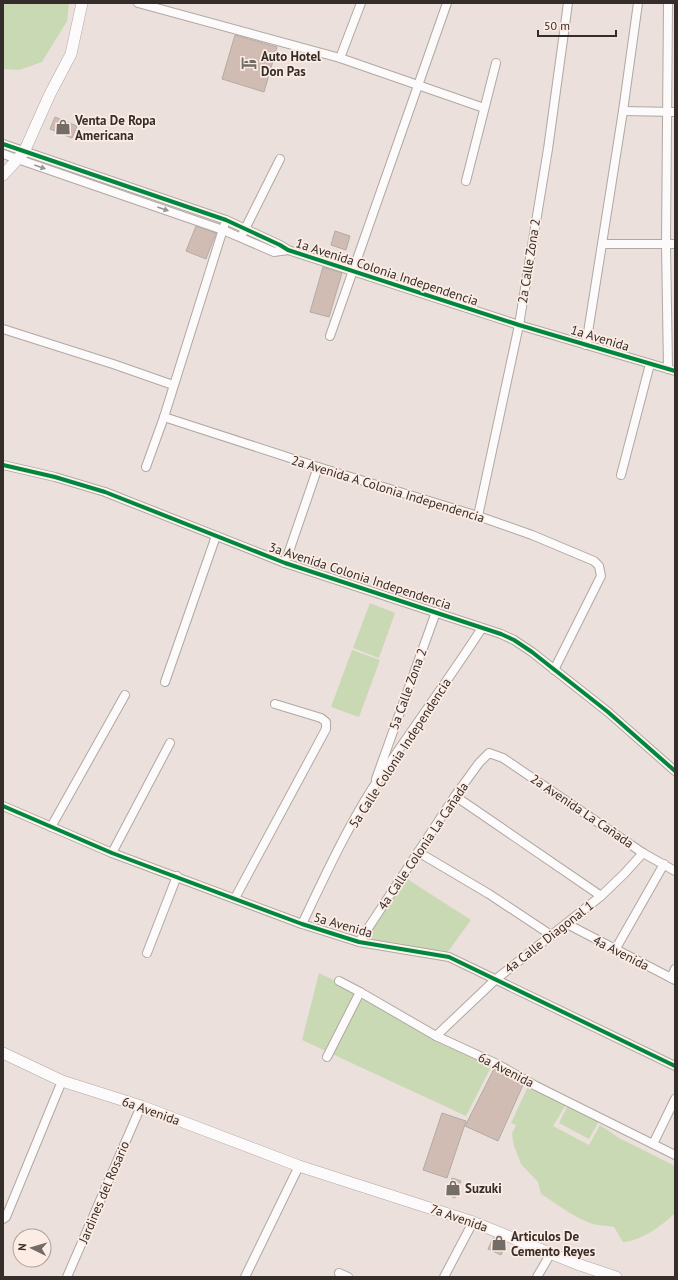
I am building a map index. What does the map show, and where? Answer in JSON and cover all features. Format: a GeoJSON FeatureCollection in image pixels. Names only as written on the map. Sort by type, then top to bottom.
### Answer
{"type":"FeatureCollection","features":[{"type":"Feature","properties":{"kind":"street"},"geometry":{"type":"LineString","coordinates":[[3,175],[21,156],[50,94],[71,54],[82,3]]}},
{"type":"Feature","properties":{"kind":"street"},"geometry":{"type":"LineString","coordinates":[[138,3],[154,5],[340,58],[484,108]]}},
{"type":"Feature","properties":{"kind":"street"},"geometry":{"type":"LineString","coordinates":[[340,58],[361,3]]}},
{"type":"Feature","properties":{"kind":"street"},"geometry":{"type":"LineString","coordinates":[[330,336],[447,3]]}},
{"type":"Feature","properties":{"kind":"street","name":"2a Calle Zona 2"},"geometry":{"type":"LineString","coordinates":[[478,516],[519,325],[548,150],[568,3]]}},
{"type":"Feature","properties":{"kind":"street"},"geometry":{"type":"LineString","coordinates":[[586,345],[623,111],[638,3]]}},
{"type":"Feature","properties":{"kind":"street"},"geometry":{"type":"LineString","coordinates":[[668,3],[671,112],[671,370]]}},
{"type":"Feature","properties":{"kind":"street"},"geometry":{"type":"LineString","coordinates":[[466,181],[496,63]]}},
{"type":"Feature","properties":{"kind":"street"},"geometry":{"type":"LineString","coordinates":[[623,111],[671,112]]}},
{"type":"Feature","properties":{"kind":"street","name":"1a Avenida Colonia Independencia"},"geometry":{"type":"LineString","coordinates":[[3,144],[21,156],[223,230],[274,252],[288,250]]}},
{"type":"Feature","properties":{"kind":"street","name":"1a Avenida Colonia Independencia"},"geometry":{"type":"LineString","coordinates":[[3,154],[21,156],[226,220],[288,250],[519,325]]}},
{"type":"Feature","properties":{"kind":"street"},"geometry":{"type":"LineString","coordinates":[[240,237],[246,229],[280,159]]}},
{"type":"Feature","properties":{"kind":"street"},"geometry":{"type":"LineString","coordinates":[[146,467],[164,417],[226,220]]}},
{"type":"Feature","properties":{"kind":"street"},"geometry":{"type":"LineString","coordinates":[[602,244],[671,244]]}},
{"type":"Feature","properties":{"kind":"street","name":"1a Avenida"},"geometry":{"type":"LineString","coordinates":[[519,325],[671,370]]}},
{"type":"Feature","properties":{"kind":"street"},"geometry":{"type":"LineString","coordinates":[[3,329],[173,385]]}},
{"type":"Feature","properties":{"kind":"street"},"geometry":{"type":"LineString","coordinates":[[621,475],[650,364]]}},
{"type":"Feature","properties":{"kind":"street","name":"2a Avenida A Colonia Independencia"},"geometry":{"type":"LineString","coordinates":[[164,417],[318,467],[478,516],[532,535],[594,561],[599,566],[601,576],[554,670]]}},
{"type":"Feature","properties":{"kind":"street","name":"3a Avenida Colonia Independencia"},"geometry":{"type":"LineString","coordinates":[[3,465],[55,477],[105,492],[285,563],[436,612],[514,640],[532,652],[608,712],[675,771]]}},
{"type":"Feature","properties":{"kind":"street"},"geometry":{"type":"LineString","coordinates":[[285,563],[318,467]]}},
{"type":"Feature","properties":{"kind":"street"},"geometry":{"type":"LineString","coordinates":[[165,682],[216,536]]}},
{"type":"Feature","properties":{"kind":"street","name":"5a Calle Zona 2"},"geometry":{"type":"LineString","coordinates":[[372,789],[436,612]]}},
{"type":"Feature","properties":{"kind":"street","name":"5a Calle Colonia Independencia"},"geometry":{"type":"LineString","coordinates":[[302,924],[354,819],[372,789],[459,664],[482,628]]}},
{"type":"Feature","properties":{"kind":"street"},"geometry":{"type":"LineString","coordinates":[[51,827],[125,694]]}},
{"type":"Feature","properties":{"kind":"street"},"geometry":{"type":"LineString","coordinates":[[234,898],[326,729],[326,722],[321,718],[275,704]]}},
{"type":"Feature","properties":{"kind":"street"},"geometry":{"type":"LineString","coordinates":[[112,853],[170,743]]}},
{"type":"Feature","properties":{"kind":"street","name":"4a Calle Colonia La Cañada"},"geometry":{"type":"LineString","coordinates":[[359,942],[479,762],[489,753]]}},
{"type":"Feature","properties":{"kind":"street","name":"2a Avenida La Cañada"},"geometry":{"type":"LineString","coordinates":[[489,753],[503,758],[643,853],[675,871]]}},
{"type":"Feature","properties":{"kind":"street"},"geometry":{"type":"LineString","coordinates":[[456,796],[601,896]]}},
{"type":"Feature","properties":{"kind":"street","name":"5a Avenida"},"geometry":{"type":"LineString","coordinates":[[3,806],[112,853],[177,876],[302,924],[359,942],[449,957],[675,1066]]}},
{"type":"Feature","properties":{"kind":"street"},"geometry":{"type":"LineString","coordinates":[[418,852],[489,894],[551,935]]}},
{"type":"Feature","properties":{"kind":"street","name":"4a Calle Diagonal 1"},"geometry":{"type":"LineString","coordinates":[[436,1036],[495,980],[601,896],[643,853]]}},
{"type":"Feature","properties":{"kind":"street"},"geometry":{"type":"LineString","coordinates":[[615,950],[664,864]]}},
{"type":"Feature","properties":{"kind":"street"},"geometry":{"type":"LineString","coordinates":[[147,953],[177,876]]}},
{"type":"Feature","properties":{"kind":"street","name":"4a Avenida"},"geometry":{"type":"LineString","coordinates":[[567,924],[673,979]]}},
{"type":"Feature","properties":{"kind":"street"},"geometry":{"type":"LineString","coordinates":[[673,979],[675,969]]}},
{"type":"Feature","properties":{"kind":"street","name":"6a Avenida"},"geometry":{"type":"LineString","coordinates":[[338,981],[436,1036],[498,1064],[536,1086],[675,1155]]}},
{"type":"Feature","properties":{"kind":"street"},"geometry":{"type":"LineString","coordinates":[[327,1057],[360,992]]}},
{"type":"Feature","properties":{"kind":"street","name":"6a Avenida"},"geometry":{"type":"LineString","coordinates":[[3,1054],[62,1081],[141,1106],[300,1166]]}},
{"type":"Feature","properties":{"kind":"street"},"geometry":{"type":"LineString","coordinates":[[3,1218],[6,1217],[62,1081]]}},
{"type":"Feature","properties":{"kind":"street"},"geometry":{"type":"LineString","coordinates":[[653,1144],[675,1100]]}},
{"type":"Feature","properties":{"kind":"street","name":"Jardines del Rosario"},"geometry":{"type":"LineString","coordinates":[[67,1277],[141,1106]]}},
{"type":"Feature","properties":{"kind":"street"},"geometry":{"type":"LineString","coordinates":[[245,1277],[300,1166]]}},
{"type":"Feature","properties":{"kind":"street","name":"7a Avenida"},"geometry":{"type":"LineString","coordinates":[[300,1166],[473,1222],[578,1264],[616,1277]]}},
{"type":"Feature","properties":{"kind":"street"},"geometry":{"type":"LineString","coordinates":[[444,1277],[473,1222]]}},
{"type":"Feature","properties":{"kind":"street"},"geometry":{"type":"LineString","coordinates":[[537,1277],[551,1253]]}},
{"type":"Feature","properties":{"kind":"street"},"geometry":{"type":"LineString","coordinates":[[339,1273],[348,1277]]}},
{"type":"Feature","properties":{"kind":"green space"},"geometry":{"type":"Polygon","coordinates":[[[3,3],[69,3],[67,21],[42,62],[19,70],[3,69],[3,3]]]}},
{"type":"Feature","properties":{"kind":"green space"},"geometry":{"type":"Polygon","coordinates":[[[370,603],[395,613],[379,658],[353,648],[370,603]]]}},
{"type":"Feature","properties":{"kind":"green space"},"geometry":{"type":"Polygon","coordinates":[[[352,650],[380,660],[359,717],[331,707],[352,650]]]}},
{"type":"Feature","properties":{"kind":"green space"},"geometry":{"type":"Polygon","coordinates":[[[404,877],[471,920],[447,953],[362,942],[404,877]]]}},
{"type":"Feature","properties":{"kind":"green space"},"geometry":{"type":"Polygon","coordinates":[[[319,973],[495,1059],[466,1116],[302,1040],[319,973]]]}},
{"type":"Feature","properties":{"kind":"green space"},"geometry":{"type":"Polygon","coordinates":[[[532,1078],[570,1098],[553,1126],[589,1145],[600,1125],[619,1138],[675,1166],[675,1213],[644,1236],[623,1242],[614,1227],[596,1225],[583,1220],[541,1194],[538,1182],[521,1164],[514,1146],[512,1134],[516,1125],[511,1123],[532,1078]]]}},
{"type":"Feature","properties":{"kind":"green space"},"geometry":{"type":"Polygon","coordinates":[[[568,1105],[599,1121],[589,1139],[559,1123],[568,1105]]]}},
{"type":"Feature","properties":{"kind":"building","name":"Auto Hotel Don Pas"},"geometry":{"type":"Polygon","coordinates":[[[235,35],[277,47],[264,92],[222,79],[235,35]]]}},
{"type":"Feature","properties":{"kind":"building","name":"Venta De Ropa Americana"},"geometry":{"type":"Polygon","coordinates":[[[55,117],[77,126],[72,138],[50,129],[55,117]]]}},
{"type":"Feature","properties":{"kind":"building"},"geometry":{"type":"Polygon","coordinates":[[[196,226],[216,233],[206,259],[186,251],[196,226]]]}},
{"type":"Feature","properties":{"kind":"building"},"geometry":{"type":"Polygon","coordinates":[[[335,231],[350,236],[346,250],[331,245],[335,231]]]}},
{"type":"Feature","properties":{"kind":"building"},"geometry":{"type":"Polygon","coordinates":[[[323,267],[342,273],[329,317],[310,312],[323,267]]]}},
{"type":"Feature","properties":{"kind":"building"},"geometry":{"type":"Polygon","coordinates":[[[494,1069],[523,1085],[498,1141],[465,1126],[494,1069]]]}},
{"type":"Feature","properties":{"kind":"building"},"geometry":{"type":"Polygon","coordinates":[[[442,1113],[466,1121],[447,1178],[423,1170],[442,1113]]]}},
{"type":"Feature","properties":{"kind":"building","name":"Suzuki"},"geometry":{"type":"Polygon","coordinates":[[[452,1178],[461,1181],[455,1198],[446,1194],[452,1178]]]}},
{"type":"Feature","properties":{"kind":"building","name":"Articulos De Cemento Reyes"},"geometry":{"type":"Polygon","coordinates":[[[493,1238],[506,1243],[501,1255],[488,1249],[493,1238]]]}},
{"type":"Feature","properties":{"kind":"cycle path"},"geometry":{"type":"LineString","coordinates":[[3,144],[226,220],[288,250],[519,325],[675,371]]}},
{"type":"Feature","properties":{"kind":"cycle path"},"geometry":{"type":"LineString","coordinates":[[3,465],[55,477],[105,492],[285,563],[501,634],[514,640],[532,652],[608,712],[675,771]]}},
{"type":"Feature","properties":{"kind":"cycle path"},"geometry":{"type":"LineString","coordinates":[[3,806],[112,853],[302,924],[359,942],[449,957],[675,1066]]}},
{"type":"Feature","properties":{"kind":"place","name":"Auto Hotel Don Pas"},"geometry":{"type":"Point","coordinates":[249,63]}},
{"type":"Feature","properties":{"kind":"place","name":"Venta De Ropa Americana"},"geometry":{"type":"Point","coordinates":[63,127]}},
{"type":"Feature","properties":{"kind":"place","name":"Suzuki"},"geometry":{"type":"Point","coordinates":[453,1188]}},
{"type":"Feature","properties":{"kind":"place","name":"Articulos De Cemento Reyes"},"geometry":{"type":"Point","coordinates":[499,1243]}}]}
